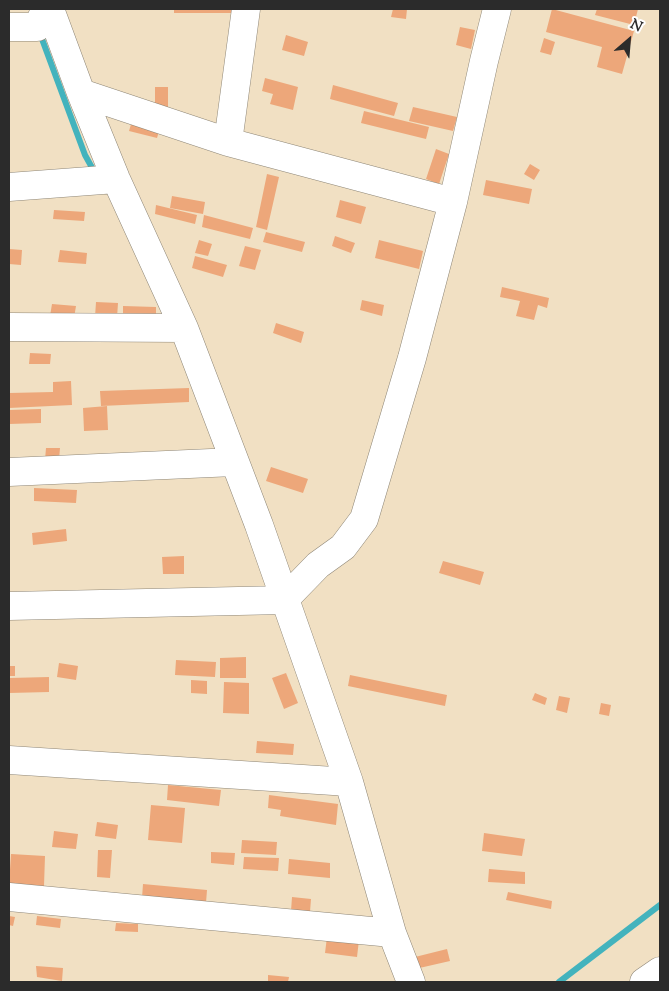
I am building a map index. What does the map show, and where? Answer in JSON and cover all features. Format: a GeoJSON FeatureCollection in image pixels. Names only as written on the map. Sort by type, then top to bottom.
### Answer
{"type":"FeatureCollection","features":[{"type":"Feature","properties":{"kind":"street"},"geometry":{"type":"LineString","coordinates":[[9,26],[37,27],[48,9]]}},
{"type":"Feature","properties":{"kind":"street"},"geometry":{"type":"LineString","coordinates":[[48,9],[116,179],[184,328],[259,525],[349,782],[392,934],[411,982]]}},
{"type":"Feature","properties":{"kind":"street"},"geometry":{"type":"LineString","coordinates":[[228,142],[246,9]]}},
{"type":"Feature","properties":{"kind":"street"},"geometry":{"type":"LineString","coordinates":[[9,606],[284,600],[318,565],[343,547],[364,519],[412,358],[453,202],[497,9]]}},
{"type":"Feature","properties":{"kind":"street"},"geometry":{"type":"LineString","coordinates":[[81,93],[228,142],[453,202]]}},
{"type":"Feature","properties":{"kind":"street"},"geometry":{"type":"LineString","coordinates":[[9,187],[116,179]]}},
{"type":"Feature","properties":{"kind":"street"},"geometry":{"type":"LineString","coordinates":[[9,327],[184,328]]}},
{"type":"Feature","properties":{"kind":"street"},"geometry":{"type":"LineString","coordinates":[[9,472],[234,462]]}},
{"type":"Feature","properties":{"kind":"street"},"geometry":{"type":"LineString","coordinates":[[9,760],[349,782]]}},
{"type":"Feature","properties":{"kind":"street"},"geometry":{"type":"LineString","coordinates":[[9,898],[392,934]]}},
{"type":"Feature","properties":{"kind":"street"},"geometry":{"type":"LineString","coordinates":[[644,982],[660,971]]}},
{"type":"Feature","properties":{"kind":"building"},"geometry":{"type":"Polygon","coordinates":[[[174,9],[237,9],[236,13],[174,13],[174,9]]]}},
{"type":"Feature","properties":{"kind":"building"},"geometry":{"type":"Polygon","coordinates":[[[393,9],[407,9],[406,19],[391,17],[393,9]]]}},
{"type":"Feature","properties":{"kind":"building"},"geometry":{"type":"Polygon","coordinates":[[[552,9],[634,31],[622,74],[597,67],[602,47],[546,32],[552,9]]]}},
{"type":"Feature","properties":{"kind":"building"},"geometry":{"type":"Polygon","coordinates":[[[597,9],[638,9],[634,25],[595,15],[597,9]]]}},
{"type":"Feature","properties":{"kind":"building"},"geometry":{"type":"Polygon","coordinates":[[[460,27],[475,30],[471,49],[456,45],[460,27]]]}},
{"type":"Feature","properties":{"kind":"building"},"geometry":{"type":"Polygon","coordinates":[[[286,35],[308,42],[304,56],[282,50],[286,35]]]}},
{"type":"Feature","properties":{"kind":"building"},"geometry":{"type":"Polygon","coordinates":[[[544,38],[555,42],[551,55],[540,52],[544,38]]]}},
{"type":"Feature","properties":{"kind":"building"},"geometry":{"type":"Polygon","coordinates":[[[265,78],[298,87],[293,110],[270,104],[273,94],[262,91],[265,78]]]}},
{"type":"Feature","properties":{"kind":"building"},"geometry":{"type":"Polygon","coordinates":[[[333,85],[398,103],[394,116],[330,99],[333,85]]]}},
{"type":"Feature","properties":{"kind":"building"},"geometry":{"type":"Polygon","coordinates":[[[155,87],[168,87],[168,108],[155,108],[155,87]]]}},
{"type":"Feature","properties":{"kind":"building"},"geometry":{"type":"Polygon","coordinates":[[[413,107],[457,117],[453,131],[409,121],[413,107]]]}},
{"type":"Feature","properties":{"kind":"building"},"geometry":{"type":"Polygon","coordinates":[[[364,111],[429,127],[426,139],[361,123],[364,111]]]}},
{"type":"Feature","properties":{"kind":"building"},"geometry":{"type":"Polygon","coordinates":[[[132,121],[160,128],[157,138],[129,131],[132,121]]]}},
{"type":"Feature","properties":{"kind":"building"},"geometry":{"type":"Polygon","coordinates":[[[436,149],[449,154],[439,184],[426,179],[436,149]]]}},
{"type":"Feature","properties":{"kind":"building"},"geometry":{"type":"Polygon","coordinates":[[[530,164],[540,170],[534,180],[524,174],[530,164]]]}},
{"type":"Feature","properties":{"kind":"building"},"geometry":{"type":"Polygon","coordinates":[[[267,174],[279,177],[267,230],[256,227],[267,174]]]}},
{"type":"Feature","properties":{"kind":"building"},"geometry":{"type":"Polygon","coordinates":[[[486,180],[532,189],[529,204],[483,195],[486,180]]]}},
{"type":"Feature","properties":{"kind":"building"},"geometry":{"type":"Polygon","coordinates":[[[172,196],[205,202],[203,214],[170,208],[172,196]]]}},
{"type":"Feature","properties":{"kind":"building"},"geometry":{"type":"Polygon","coordinates":[[[340,200],[366,207],[361,224],[336,217],[340,200]]]}},
{"type":"Feature","properties":{"kind":"building"},"geometry":{"type":"Polygon","coordinates":[[[156,205],[197,215],[195,224],[155,214],[156,205]]]}},
{"type":"Feature","properties":{"kind":"building"},"geometry":{"type":"Polygon","coordinates":[[[54,210],[85,212],[84,221],[53,219],[54,210]]]}},
{"type":"Feature","properties":{"kind":"building"},"geometry":{"type":"Polygon","coordinates":[[[204,215],[253,228],[250,239],[202,227],[204,215]]]}},
{"type":"Feature","properties":{"kind":"building"},"geometry":{"type":"Polygon","coordinates":[[[266,232],[305,242],[302,252],[263,242],[266,232]]]}},
{"type":"Feature","properties":{"kind":"building"},"geometry":{"type":"Polygon","coordinates":[[[335,236],[355,243],[351,253],[332,246],[335,236]]]}},
{"type":"Feature","properties":{"kind":"building"},"geometry":{"type":"Polygon","coordinates":[[[199,240],[212,244],[208,256],[195,253],[199,240]]]}},
{"type":"Feature","properties":{"kind":"building"},"geometry":{"type":"Polygon","coordinates":[[[379,240],[423,251],[419,269],[375,258],[379,240]]]}},
{"type":"Feature","properties":{"kind":"building"},"geometry":{"type":"Polygon","coordinates":[[[245,246],[261,250],[255,270],[239,266],[245,246]]]}},
{"type":"Feature","properties":{"kind":"building"},"geometry":{"type":"Polygon","coordinates":[[[9,249],[22,250],[21,265],[9,264],[9,249]]]}},
{"type":"Feature","properties":{"kind":"building"},"geometry":{"type":"Polygon","coordinates":[[[60,250],[87,253],[86,264],[58,262],[60,250]]]}},
{"type":"Feature","properties":{"kind":"building"},"geometry":{"type":"Polygon","coordinates":[[[195,256],[227,265],[223,277],[192,268],[195,256]]]}},
{"type":"Feature","properties":{"kind":"building"},"geometry":{"type":"Polygon","coordinates":[[[502,287],[549,298],[547,308],[538,305],[534,320],[516,316],[520,301],[500,297],[502,287]]]}},
{"type":"Feature","properties":{"kind":"building"},"geometry":{"type":"Polygon","coordinates":[[[362,300],[384,305],[382,316],[360,310],[362,300]]]}},
{"type":"Feature","properties":{"kind":"building"},"geometry":{"type":"Polygon","coordinates":[[[96,302],[118,303],[117,318],[95,317],[96,302]]]}},
{"type":"Feature","properties":{"kind":"building"},"geometry":{"type":"Polygon","coordinates":[[[52,304],[76,306],[74,318],[50,316],[52,304]]]}},
{"type":"Feature","properties":{"kind":"building"},"geometry":{"type":"Polygon","coordinates":[[[123,306],[156,307],[156,319],[123,318],[123,306]]]}},
{"type":"Feature","properties":{"kind":"building"},"geometry":{"type":"Polygon","coordinates":[[[276,323],[304,332],[301,343],[273,333],[276,323]]]}},
{"type":"Feature","properties":{"kind":"building"},"geometry":{"type":"Polygon","coordinates":[[[30,353],[51,354],[50,364],[29,364],[30,353]]]}},
{"type":"Feature","properties":{"kind":"building"},"geometry":{"type":"Polygon","coordinates":[[[71,381],[72,405],[9,408],[9,393],[53,392],[53,382],[71,381]]]}},
{"type":"Feature","properties":{"kind":"building"},"geometry":{"type":"Polygon","coordinates":[[[189,388],[189,402],[101,406],[100,391],[189,388]]]}},
{"type":"Feature","properties":{"kind":"building"},"geometry":{"type":"Polygon","coordinates":[[[107,406],[108,430],[84,431],[83,408],[107,406]]]}},
{"type":"Feature","properties":{"kind":"building"},"geometry":{"type":"Polygon","coordinates":[[[41,409],[41,423],[9,424],[9,410],[41,409]]]}},
{"type":"Feature","properties":{"kind":"building"},"geometry":{"type":"Polygon","coordinates":[[[46,448],[60,448],[59,460],[45,460],[46,448]]]}},
{"type":"Feature","properties":{"kind":"building"},"geometry":{"type":"Polygon","coordinates":[[[271,467],[308,479],[303,493],[266,481],[271,467]]]}},
{"type":"Feature","properties":{"kind":"building"},"geometry":{"type":"Polygon","coordinates":[[[34,488],[77,490],[76,503],[34,501],[34,488]]]}},
{"type":"Feature","properties":{"kind":"building"},"geometry":{"type":"Polygon","coordinates":[[[66,529],[67,541],[33,545],[32,533],[66,529]]]}},
{"type":"Feature","properties":{"kind":"building"},"geometry":{"type":"Polygon","coordinates":[[[184,556],[184,574],[163,574],[162,557],[184,556]]]}},
{"type":"Feature","properties":{"kind":"building"},"geometry":{"type":"Polygon","coordinates":[[[443,561],[484,572],[480,585],[439,573],[443,561]]]}},
{"type":"Feature","properties":{"kind":"building"},"geometry":{"type":"Polygon","coordinates":[[[246,657],[246,678],[220,678],[220,658],[246,657]]]}},
{"type":"Feature","properties":{"kind":"building"},"geometry":{"type":"Polygon","coordinates":[[[176,660],[216,662],[215,677],[175,675],[176,660]]]}},
{"type":"Feature","properties":{"kind":"building"},"geometry":{"type":"Polygon","coordinates":[[[59,663],[78,666],[76,680],[57,677],[59,663]]]}},
{"type":"Feature","properties":{"kind":"building"},"geometry":{"type":"Polygon","coordinates":[[[9,666],[15,666],[15,676],[9,676],[9,666]]]}},
{"type":"Feature","properties":{"kind":"building"},"geometry":{"type":"Polygon","coordinates":[[[286,673],[298,703],[284,709],[272,678],[286,673]]]}},
{"type":"Feature","properties":{"kind":"building"},"geometry":{"type":"Polygon","coordinates":[[[350,675],[447,695],[445,706],[348,686],[350,675]]]}},
{"type":"Feature","properties":{"kind":"building"},"geometry":{"type":"Polygon","coordinates":[[[49,677],[49,692],[9,693],[9,678],[49,677]]]}},
{"type":"Feature","properties":{"kind":"building"},"geometry":{"type":"Polygon","coordinates":[[[191,680],[207,681],[207,694],[191,693],[191,680]]]}},
{"type":"Feature","properties":{"kind":"building"},"geometry":{"type":"Polygon","coordinates":[[[224,682],[249,683],[249,714],[223,713],[224,682]]]}},
{"type":"Feature","properties":{"kind":"building"},"geometry":{"type":"Polygon","coordinates":[[[535,693],[547,698],[545,705],[532,700],[535,693]]]}},
{"type":"Feature","properties":{"kind":"building"},"geometry":{"type":"Polygon","coordinates":[[[559,696],[570,698],[567,713],[556,710],[559,696]]]}},
{"type":"Feature","properties":{"kind":"building"},"geometry":{"type":"Polygon","coordinates":[[[601,703],[611,705],[609,716],[599,714],[601,703]]]}},
{"type":"Feature","properties":{"kind":"building"},"geometry":{"type":"Polygon","coordinates":[[[257,741],[294,744],[293,755],[256,753],[257,741]]]}},
{"type":"Feature","properties":{"kind":"building"},"geometry":{"type":"Polygon","coordinates":[[[168,785],[221,790],[219,806],[167,800],[168,785]]]}},
{"type":"Feature","properties":{"kind":"building"},"geometry":{"type":"Polygon","coordinates":[[[269,795],[338,804],[336,825],[280,816],[281,810],[268,808],[269,795]]]}},
{"type":"Feature","properties":{"kind":"building"},"geometry":{"type":"Polygon","coordinates":[[[151,805],[185,808],[182,843],[148,840],[151,805]]]}},
{"type":"Feature","properties":{"kind":"building"},"geometry":{"type":"Polygon","coordinates":[[[97,822],[118,825],[116,839],[95,836],[97,822]]]}},
{"type":"Feature","properties":{"kind":"building"},"geometry":{"type":"Polygon","coordinates":[[[54,831],[78,834],[76,849],[52,847],[54,831]]]}},
{"type":"Feature","properties":{"kind":"building"},"geometry":{"type":"Polygon","coordinates":[[[484,833],[525,839],[522,856],[482,851],[484,833]]]}},
{"type":"Feature","properties":{"kind":"building"},"geometry":{"type":"Polygon","coordinates":[[[242,840],[277,842],[276,855],[241,853],[242,840]]]}},
{"type":"Feature","properties":{"kind":"building"},"geometry":{"type":"Polygon","coordinates":[[[98,850],[112,850],[110,878],[97,877],[98,850]]]}},
{"type":"Feature","properties":{"kind":"building"},"geometry":{"type":"Polygon","coordinates":[[[211,852],[235,853],[234,865],[211,863],[211,852]]]}},
{"type":"Feature","properties":{"kind":"building"},"geometry":{"type":"Polygon","coordinates":[[[11,854],[45,856],[44,886],[9,885],[11,854]]]}},
{"type":"Feature","properties":{"kind":"building"},"geometry":{"type":"Polygon","coordinates":[[[244,857],[279,858],[278,871],[243,869],[244,857]]]}},
{"type":"Feature","properties":{"kind":"building"},"geometry":{"type":"Polygon","coordinates":[[[289,859],[330,863],[330,878],[288,874],[289,859]]]}},
{"type":"Feature","properties":{"kind":"building"},"geometry":{"type":"Polygon","coordinates":[[[489,869],[525,872],[525,884],[488,882],[489,869]]]}},
{"type":"Feature","properties":{"kind":"building"},"geometry":{"type":"Polygon","coordinates":[[[143,884],[207,890],[206,903],[142,898],[143,884]]]}},
{"type":"Feature","properties":{"kind":"building"},"geometry":{"type":"Polygon","coordinates":[[[508,892],[552,901],[551,909],[506,900],[508,892]]]}},
{"type":"Feature","properties":{"kind":"building"},"geometry":{"type":"Polygon","coordinates":[[[292,897],[311,899],[310,912],[291,911],[292,897]]]}},
{"type":"Feature","properties":{"kind":"building"},"geometry":{"type":"Polygon","coordinates":[[[9,916],[15,917],[13,926],[9,925],[9,916]]]}},
{"type":"Feature","properties":{"kind":"building"},"geometry":{"type":"Polygon","coordinates":[[[37,916],[61,919],[60,928],[36,925],[37,916]]]}},
{"type":"Feature","properties":{"kind":"building"},"geometry":{"type":"Polygon","coordinates":[[[116,923],[138,924],[138,932],[115,931],[116,923]]]}},
{"type":"Feature","properties":{"kind":"building"},"geometry":{"type":"Polygon","coordinates":[[[327,937],[359,940],[357,957],[325,953],[327,937]]]}},
{"type":"Feature","properties":{"kind":"building"},"geometry":{"type":"Polygon","coordinates":[[[447,949],[450,961],[415,969],[411,958],[447,949]]]}},
{"type":"Feature","properties":{"kind":"building"},"geometry":{"type":"Polygon","coordinates":[[[36,966],[63,968],[62,981],[37,977],[36,966]]]}},
{"type":"Feature","properties":{"kind":"building"},"geometry":{"type":"Polygon","coordinates":[[[268,975],[289,977],[288,982],[268,982],[268,975]]]}},
{"type":"Feature","properties":{"kind":"waterway"},"geometry":{"type":"LineString","coordinates":[[39,31],[85,155],[95,173]]}},
{"type":"Feature","properties":{"kind":"waterway"},"geometry":{"type":"LineString","coordinates":[[559,982],[660,905]]}}]}
